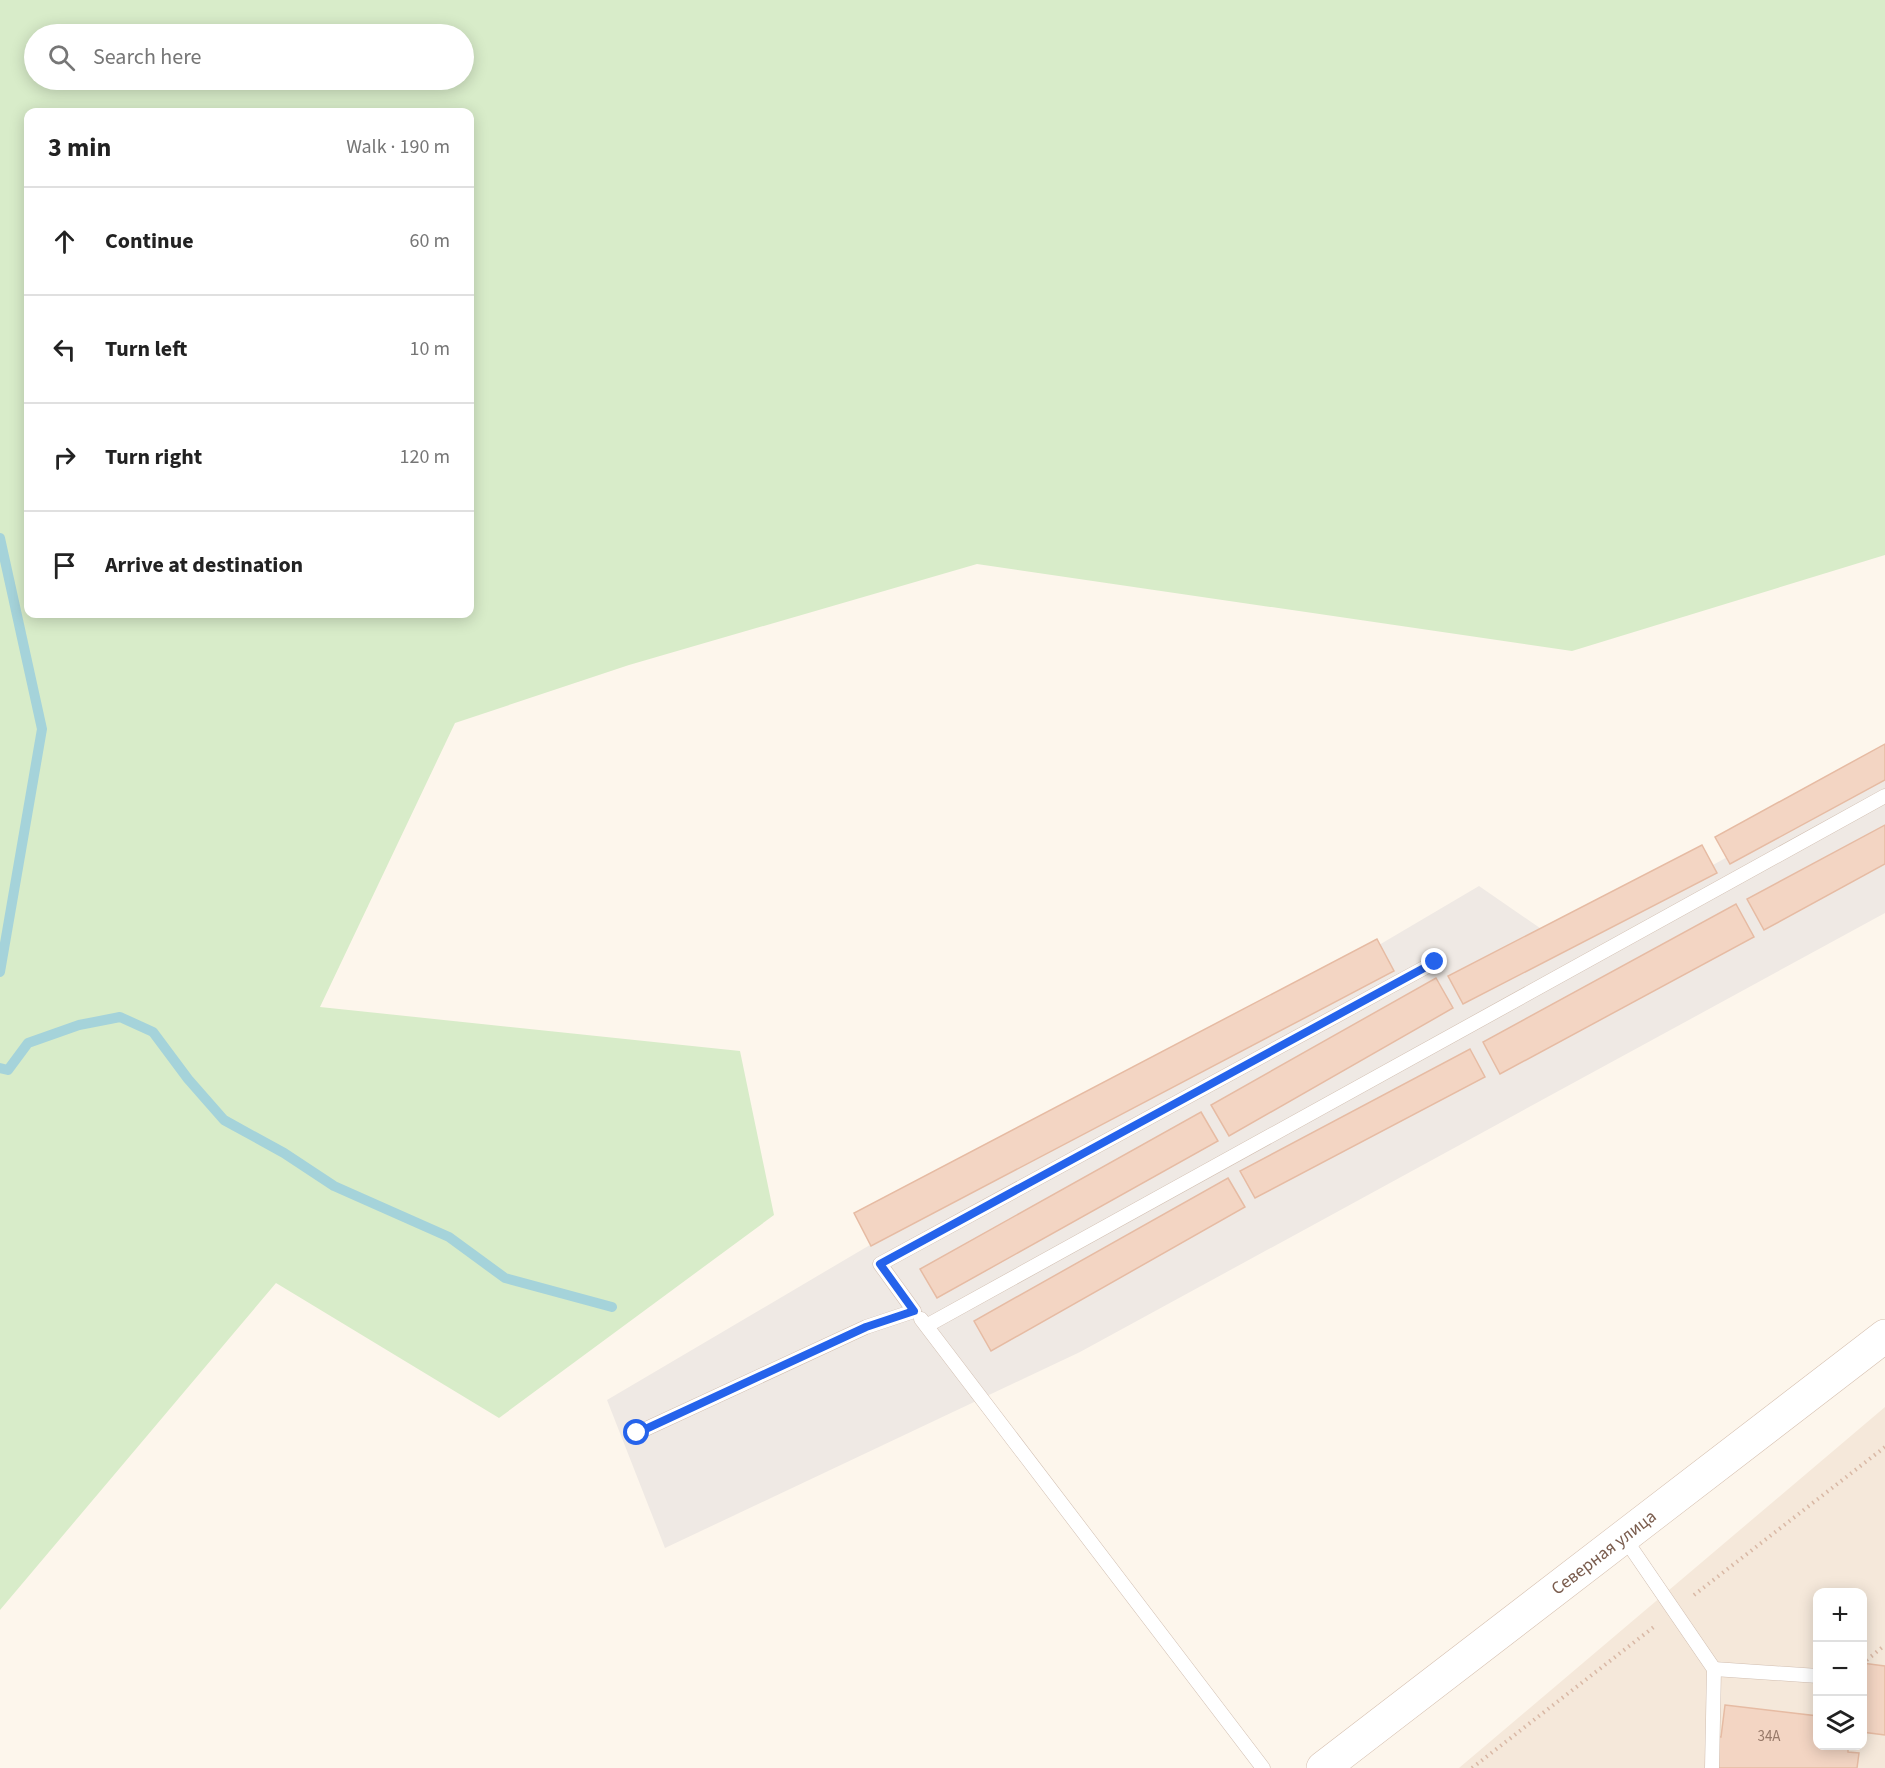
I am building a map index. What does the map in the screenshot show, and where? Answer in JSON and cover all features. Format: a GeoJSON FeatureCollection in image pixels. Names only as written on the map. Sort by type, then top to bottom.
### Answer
{"type":"FeatureCollection","features":[{"type":"Feature","properties":{"kind":"street","name":"Северная улица"},"geometry":{"type":"LineString","coordinates":[[1323,1768],[1885,1336]]}},
{"type":"Feature","properties":{"kind":"lane"},"geometry":{"type":"LineString","coordinates":[[928,1325],[1885,796]]}},
{"type":"Feature","properties":{"kind":"lane"},"geometry":{"type":"LineString","coordinates":[[1263,1768],[880,1264],[1435,962]]}},
{"type":"Feature","properties":{"kind":"lane"},"geometry":{"type":"LineString","coordinates":[[637,1433],[866,1327],[914,1311]]}},
{"type":"Feature","properties":{"kind":"lane"},"geometry":{"type":"LineString","coordinates":[[1623,1536],[1714,1669],[1712,1768]]}},
{"type":"Feature","properties":{"kind":"lane"},"geometry":{"type":"LineString","coordinates":[[1714,1669],[1813,1676]]}},
{"type":"Feature","properties":{"kind":"path"},"geometry":{"type":"LineString","coordinates":[[1867,1661],[1885,1645]]}},
{"type":"Feature","properties":{"kind":"shaded area"},"geometry":{"type":"Polygon","coordinates":[[[1885,770],[1885,913],[1080,1352],[665,1548],[607,1400],[1479,886],[1566,946],[1885,770]]]}},
{"type":"Feature","properties":{"kind":"shaded area"},"geometry":{"type":"Polygon","coordinates":[[[1885,1407],[1885,1768],[1459,1768],[1885,1407]]]}},
{"type":"Feature","properties":{"kind":"green space"},"geometry":{"type":"Polygon","coordinates":[[[0,0],[1885,0],[1885,555],[1572,651],[977,564],[629,665],[455,723],[320,1007],[740,1051],[774,1215],[499,1418],[276,1283],[0,1610],[0,0]]]}},
{"type":"Feature","properties":{"kind":"building"},"geometry":{"type":"Polygon","coordinates":[[[1885,744],[1885,780],[1730,864],[1715,837],[1885,744]]]}},
{"type":"Feature","properties":{"kind":"building"},"geometry":{"type":"Polygon","coordinates":[[[1885,825],[1885,864],[1764,930],[1747,899],[1885,825]]]}},
{"type":"Feature","properties":{"kind":"building"},"geometry":{"type":"Polygon","coordinates":[[[1702,845],[1717,873],[1463,1004],[1448,976],[1702,845]]]}},
{"type":"Feature","properties":{"kind":"building"},"geometry":{"type":"Polygon","coordinates":[[[1736,904],[1754,937],[1500,1074],[1483,1042],[1736,904]]]}},
{"type":"Feature","properties":{"kind":"building"},"geometry":{"type":"Polygon","coordinates":[[[1377,939],[1394,971],[871,1246],[854,1213],[1377,939]]]}},
{"type":"Feature","properties":{"kind":"building"},"geometry":{"type":"Polygon","coordinates":[[[1436,978],[1453,1008],[1229,1136],[1211,1105],[1436,978]]]}},
{"type":"Feature","properties":{"kind":"building"},"geometry":{"type":"Polygon","coordinates":[[[1470,1049],[1485,1077],[1255,1198],[1240,1171],[1470,1049]]]}},
{"type":"Feature","properties":{"kind":"building"},"geometry":{"type":"Polygon","coordinates":[[[1201,1112],[1218,1141],[937,1298],[920,1269],[1201,1112]]]}},
{"type":"Feature","properties":{"kind":"building"},"geometry":{"type":"Polygon","coordinates":[[[1228,1178],[1245,1207],[991,1351],[974,1321],[1228,1178]]]}},
{"type":"Feature","properties":{"kind":"building"},"geometry":{"type":"Polygon","coordinates":[[[1867,1664],[1885,1666],[1885,1735],[1867,1733],[1867,1664]]]}},
{"type":"Feature","properties":{"kind":"building"},"geometry":{"type":"Polygon","coordinates":[[[1725,1705],[1813,1715],[1813,1750],[1848,1750],[1848,1752],[1859,1753],[1857,1768],[1717,1768],[1710,1736],[1721,1737],[1725,1705]]]}},
{"type":"Feature","properties":{"kind":"waterway"},"geometry":{"type":"LineString","coordinates":[[0,538],[42,729],[0,972]]}},
{"type":"Feature","properties":{"kind":"waterway"},"geometry":{"type":"LineString","coordinates":[[0,1068],[8,1070],[28,1043],[79,1025],[120,1017],[153,1032],[188,1079],[224,1120],[284,1153],[334,1186],[449,1237],[505,1278],[612,1307]]}},
{"type":"Feature","properties":{"kind":"route"},"geometry":{"type":"LineString","coordinates":[[637,1433],[866,1327],[914,1311],[880,1264],[1435,962]]}}]}
